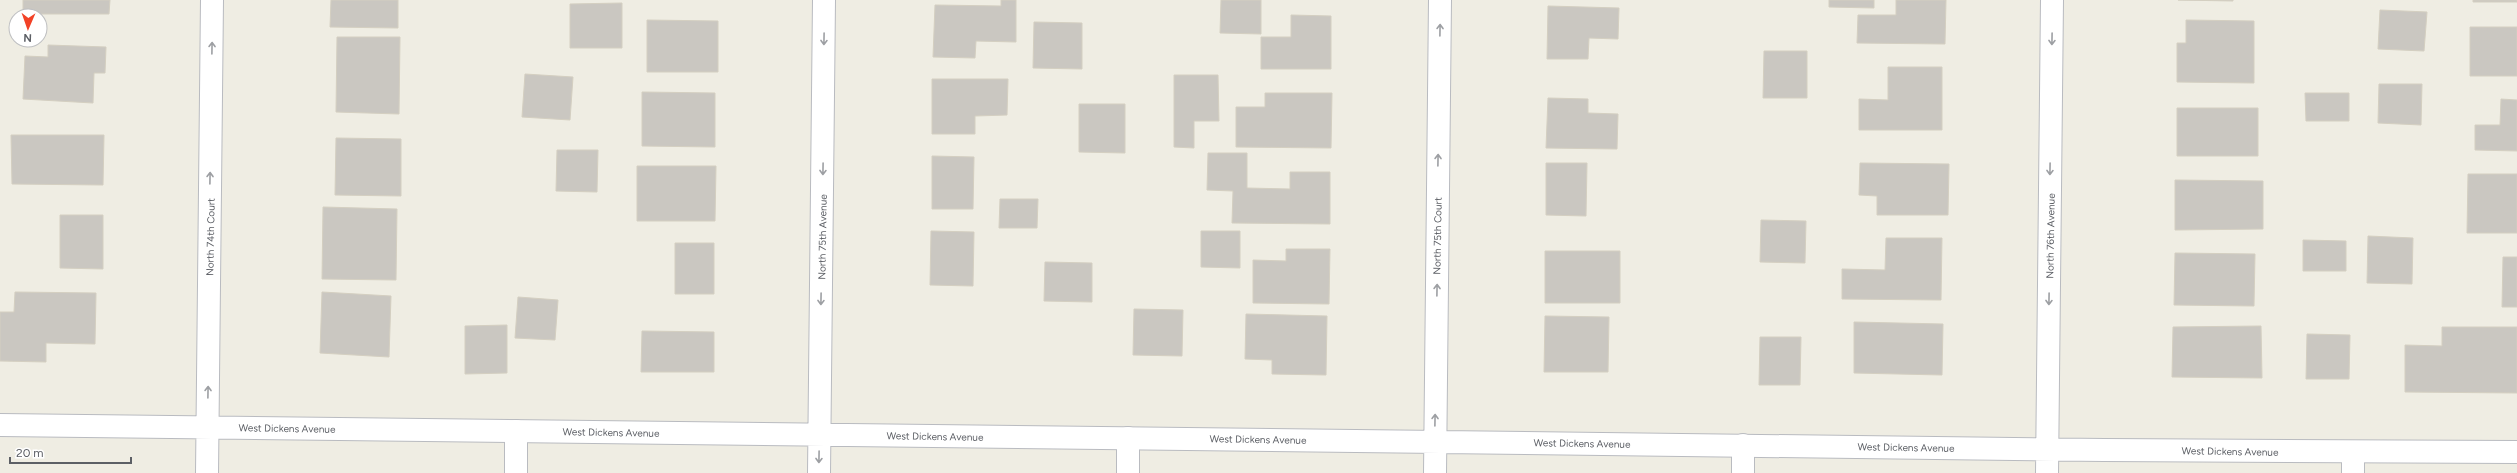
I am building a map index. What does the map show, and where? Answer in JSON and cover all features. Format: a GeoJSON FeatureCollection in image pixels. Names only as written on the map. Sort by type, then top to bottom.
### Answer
{"type":"FeatureCollection","features":[{"type":"Feature","properties":{"kind":"street","name":"North 74th Court"},"geometry":{"type":"LineString","coordinates":[[207,473],[212,0]]}},
{"type":"Feature","properties":{"kind":"street","name":"North 75th Avenue"},"geometry":{"type":"LineString","coordinates":[[819,473],[824,0]]}},
{"type":"Feature","properties":{"kind":"street","name":"North 75th Court"},"geometry":{"type":"LineString","coordinates":[[1435,473],[1440,0]]}},
{"type":"Feature","properties":{"kind":"street","name":"North 76th Avenue"},"geometry":{"type":"LineString","coordinates":[[2047,473],[2052,0]]}},
{"type":"Feature","properties":{"kind":"street","name":"West Dickens Avenue"},"geometry":{"type":"LineString","coordinates":[[0,425],[2047,449],[2353,463],[2517,452]]}},
{"type":"Feature","properties":{"kind":"street"},"geometry":{"type":"LineString","coordinates":[[516,431],[516,473]]}},
{"type":"Feature","properties":{"kind":"street"},"geometry":{"type":"LineString","coordinates":[[1128,438],[1128,473]]}},
{"type":"Feature","properties":{"kind":"street"},"geometry":{"type":"LineString","coordinates":[[1743,445],[1743,473]]}},
{"type":"Feature","properties":{"kind":"building"},"geometry":{"type":"Polygon","coordinates":[[[23,0],[110,0],[109,14],[48,14],[48,8],[23,8],[23,0]]]}},
{"type":"Feature","properties":{"kind":"building"},"geometry":{"type":"Polygon","coordinates":[[[331,0],[398,0],[398,28],[330,27],[331,0]]]}},
{"type":"Feature","properties":{"kind":"building"},"geometry":{"type":"Polygon","coordinates":[[[1001,0],[1016,0],[1016,42],[976,41],[975,58],[933,57],[935,5],[1001,6],[1001,0]]]}},
{"type":"Feature","properties":{"kind":"building"},"geometry":{"type":"Polygon","coordinates":[[[1221,0],[1261,0],[1261,34],[1220,33],[1221,0]]]}},
{"type":"Feature","properties":{"kind":"building"},"geometry":{"type":"Polygon","coordinates":[[[1829,0],[1874,0],[1874,8],[1829,7],[1829,0]]]}},
{"type":"Feature","properties":{"kind":"building"},"geometry":{"type":"Polygon","coordinates":[[[1896,0],[1946,0],[1945,44],[1857,43],[1858,15],[1896,15],[1896,0]]]}},
{"type":"Feature","properties":{"kind":"building"},"geometry":{"type":"Polygon","coordinates":[[[2178,0],[2233,0],[2233,1],[2178,0]]]}},
{"type":"Feature","properties":{"kind":"building"},"geometry":{"type":"Polygon","coordinates":[[[2473,0],[2517,0],[2517,2],[2473,2],[2473,0]]]}},
{"type":"Feature","properties":{"kind":"building"},"geometry":{"type":"Polygon","coordinates":[[[622,3],[622,48],[570,48],[570,4],[622,3]]]}},
{"type":"Feature","properties":{"kind":"building"},"geometry":{"type":"Polygon","coordinates":[[[1548,6],[1619,8],[1618,39],[1589,38],[1588,59],[1547,59],[1548,6]]]}},
{"type":"Feature","properties":{"kind":"building"},"geometry":{"type":"Polygon","coordinates":[[[2380,10],[2427,12],[2424,51],[2378,49],[2380,10]]]}},
{"type":"Feature","properties":{"kind":"building"},"geometry":{"type":"Polygon","coordinates":[[[1291,15],[1331,16],[1331,69],[1261,69],[1261,37],[1291,37],[1291,15]]]}},
{"type":"Feature","properties":{"kind":"building"},"geometry":{"type":"Polygon","coordinates":[[[647,20],[718,21],[718,72],[647,72],[647,20]]]}},
{"type":"Feature","properties":{"kind":"building"},"geometry":{"type":"Polygon","coordinates":[[[2186,20],[2254,21],[2254,83],[2177,82],[2177,43],[2186,43],[2186,20]]]}},
{"type":"Feature","properties":{"kind":"building"},"geometry":{"type":"Polygon","coordinates":[[[1034,22],[1082,23],[1082,69],[1033,68],[1034,22]]]}},
{"type":"Feature","properties":{"kind":"building"},"geometry":{"type":"Polygon","coordinates":[[[2470,27],[2517,27],[2517,76],[2470,76],[2470,27]]]}},
{"type":"Feature","properties":{"kind":"building"},"geometry":{"type":"Polygon","coordinates":[[[337,37],[400,37],[399,114],[336,112],[337,37]]]}},
{"type":"Feature","properties":{"kind":"building"},"geometry":{"type":"Polygon","coordinates":[[[48,45],[106,47],[105,73],[94,73],[93,103],[23,99],[25,56],[48,57],[48,45]]]}},
{"type":"Feature","properties":{"kind":"building"},"geometry":{"type":"Polygon","coordinates":[[[1764,51],[1807,51],[1807,98],[1763,98],[1764,51]]]}},
{"type":"Feature","properties":{"kind":"building"},"geometry":{"type":"Polygon","coordinates":[[[1888,67],[1942,67],[1942,130],[1859,130],[1859,99],[1888,100],[1888,67]]]}},
{"type":"Feature","properties":{"kind":"building"},"geometry":{"type":"Polygon","coordinates":[[[525,74],[573,77],[570,120],[522,117],[525,74]]]}},
{"type":"Feature","properties":{"kind":"building"},"geometry":{"type":"Polygon","coordinates":[[[1174,75],[1218,75],[1219,121],[1194,121],[1194,148],[1174,147],[1174,75]]]}},
{"type":"Feature","properties":{"kind":"building"},"geometry":{"type":"Polygon","coordinates":[[[932,79],[1008,79],[1007,115],[975,116],[975,134],[932,134],[932,79]]]}},
{"type":"Feature","properties":{"kind":"building"},"geometry":{"type":"Polygon","coordinates":[[[2379,84],[2422,84],[2421,125],[2378,123],[2379,84]]]}},
{"type":"Feature","properties":{"kind":"building"},"geometry":{"type":"Polygon","coordinates":[[[642,92],[715,93],[715,147],[642,146],[642,92]]]}},
{"type":"Feature","properties":{"kind":"building"},"geometry":{"type":"Polygon","coordinates":[[[1265,93],[1332,93],[1331,148],[1236,147],[1236,107],[1265,107],[1265,93]]]}},
{"type":"Feature","properties":{"kind":"building"},"geometry":{"type":"Polygon","coordinates":[[[2305,93],[2349,93],[2349,121],[2306,121],[2305,93]]]}},
{"type":"Feature","properties":{"kind":"building"},"geometry":{"type":"Polygon","coordinates":[[[1548,98],[1588,99],[1588,113],[1618,114],[1617,149],[1546,148],[1548,98]]]}},
{"type":"Feature","properties":{"kind":"building"},"geometry":{"type":"Polygon","coordinates":[[[2501,99],[2517,100],[2517,151],[2475,150],[2475,125],[2500,125],[2501,99]]]}},
{"type":"Feature","properties":{"kind":"building"},"geometry":{"type":"Polygon","coordinates":[[[1079,104],[1125,104],[1125,153],[1079,152],[1079,104]]]}},
{"type":"Feature","properties":{"kind":"building"},"geometry":{"type":"Polygon","coordinates":[[[2177,108],[2258,108],[2258,156],[2177,156],[2177,108]]]}},
{"type":"Feature","properties":{"kind":"building"},"geometry":{"type":"Polygon","coordinates":[[[11,135],[104,135],[103,185],[12,184],[11,135]]]}},
{"type":"Feature","properties":{"kind":"building"},"geometry":{"type":"Polygon","coordinates":[[[336,138],[401,139],[401,196],[335,195],[336,138]]]}},
{"type":"Feature","properties":{"kind":"building"},"geometry":{"type":"Polygon","coordinates":[[[557,150],[598,150],[597,192],[556,191],[557,150]]]}},
{"type":"Feature","properties":{"kind":"building"},"geometry":{"type":"Polygon","coordinates":[[[1208,153],[1247,153],[1247,188],[1290,189],[1290,172],[1330,172],[1330,224],[1232,223],[1233,191],[1207,190],[1208,153]]]}},
{"type":"Feature","properties":{"kind":"building"},"geometry":{"type":"Polygon","coordinates":[[[932,156],[974,157],[973,209],[932,209],[932,156]]]}},
{"type":"Feature","properties":{"kind":"building"},"geometry":{"type":"Polygon","coordinates":[[[1546,163],[1587,163],[1586,216],[1546,215],[1546,163]]]}},
{"type":"Feature","properties":{"kind":"building"},"geometry":{"type":"Polygon","coordinates":[[[1860,163],[1949,164],[1948,215],[1877,215],[1877,196],[1859,195],[1860,163]]]}},
{"type":"Feature","properties":{"kind":"building"},"geometry":{"type":"Polygon","coordinates":[[[637,166],[716,166],[715,221],[637,221],[637,166]]]}},
{"type":"Feature","properties":{"kind":"building"},"geometry":{"type":"Polygon","coordinates":[[[2468,174],[2517,174],[2517,233],[2467,233],[2468,174]]]}},
{"type":"Feature","properties":{"kind":"building"},"geometry":{"type":"Polygon","coordinates":[[[2175,180],[2263,181],[2263,229],[2175,230],[2175,180]]]}},
{"type":"Feature","properties":{"kind":"building"},"geometry":{"type":"Polygon","coordinates":[[[1000,199],[1038,199],[1037,228],[999,228],[1000,199]]]}},
{"type":"Feature","properties":{"kind":"building"},"geometry":{"type":"Polygon","coordinates":[[[323,207],[397,209],[396,280],[322,279],[323,207]]]}},
{"type":"Feature","properties":{"kind":"building"},"geometry":{"type":"Polygon","coordinates":[[[60,215],[103,215],[103,269],[60,268],[60,215]]]}},
{"type":"Feature","properties":{"kind":"building"},"geometry":{"type":"Polygon","coordinates":[[[1761,220],[1806,221],[1805,263],[1760,262],[1761,220]]]}},
{"type":"Feature","properties":{"kind":"building"},"geometry":{"type":"Polygon","coordinates":[[[931,231],[974,232],[973,286],[930,285],[931,231]]]}},
{"type":"Feature","properties":{"kind":"building"},"geometry":{"type":"Polygon","coordinates":[[[1201,231],[1240,231],[1240,268],[1201,267],[1201,231]]]}},
{"type":"Feature","properties":{"kind":"building"},"geometry":{"type":"Polygon","coordinates":[[[2368,236],[2413,238],[2412,284],[2367,283],[2368,236]]]}},
{"type":"Feature","properties":{"kind":"building"},"geometry":{"type":"Polygon","coordinates":[[[1886,238],[1942,238],[1941,300],[1842,299],[1842,269],[1885,270],[1886,238]]]}},
{"type":"Feature","properties":{"kind":"building"},"geometry":{"type":"Polygon","coordinates":[[[2303,240],[2346,241],[2346,271],[2303,271],[2303,240]]]}},
{"type":"Feature","properties":{"kind":"building"},"geometry":{"type":"Polygon","coordinates":[[[675,243],[714,243],[714,294],[675,294],[675,243]]]}},
{"type":"Feature","properties":{"kind":"building"},"geometry":{"type":"Polygon","coordinates":[[[1286,249],[1330,249],[1329,304],[1253,303],[1253,260],[1286,261],[1286,249]]]}},
{"type":"Feature","properties":{"kind":"building"},"geometry":{"type":"Polygon","coordinates":[[[1545,251],[1620,251],[1620,303],[1545,303],[1545,251]]]}},
{"type":"Feature","properties":{"kind":"building"},"geometry":{"type":"Polygon","coordinates":[[[2175,253],[2255,254],[2254,306],[2174,305],[2175,253]]]}},
{"type":"Feature","properties":{"kind":"building"},"geometry":{"type":"Polygon","coordinates":[[[2503,257],[2517,257],[2517,307],[2502,307],[2503,257]]]}},
{"type":"Feature","properties":{"kind":"building"},"geometry":{"type":"Polygon","coordinates":[[[1045,262],[1092,263],[1092,302],[1044,301],[1045,262]]]}},
{"type":"Feature","properties":{"kind":"building"},"geometry":{"type":"Polygon","coordinates":[[[15,292],[96,293],[95,344],[46,343],[46,362],[0,361],[0,312],[14,312],[15,292]]]}},
{"type":"Feature","properties":{"kind":"building"},"geometry":{"type":"Polygon","coordinates":[[[322,292],[391,296],[389,357],[320,353],[322,292]]]}},
{"type":"Feature","properties":{"kind":"building"},"geometry":{"type":"Polygon","coordinates":[[[518,297],[558,300],[555,340],[515,338],[518,297]]]}},
{"type":"Feature","properties":{"kind":"building"},"geometry":{"type":"Polygon","coordinates":[[[1134,309],[1183,310],[1182,356],[1133,355],[1134,309]]]}},
{"type":"Feature","properties":{"kind":"building"},"geometry":{"type":"Polygon","coordinates":[[[1246,314],[1327,316],[1326,375],[1272,374],[1272,360],[1245,359],[1246,314]]]}},
{"type":"Feature","properties":{"kind":"building"},"geometry":{"type":"Polygon","coordinates":[[[1545,316],[1609,317],[1608,372],[1544,372],[1545,316]]]}},
{"type":"Feature","properties":{"kind":"building"},"geometry":{"type":"Polygon","coordinates":[[[1854,322],[1943,324],[1942,375],[1854,373],[1854,322]]]}},
{"type":"Feature","properties":{"kind":"building"},"geometry":{"type":"Polygon","coordinates":[[[507,325],[507,373],[465,374],[465,326],[507,325]]]}},
{"type":"Feature","properties":{"kind":"building"},"geometry":{"type":"Polygon","coordinates":[[[2261,326],[2262,378],[2172,377],[2173,327],[2261,326]]]}},
{"type":"Feature","properties":{"kind":"building"},"geometry":{"type":"Polygon","coordinates":[[[2442,327],[2517,327],[2517,393],[2405,392],[2405,345],[2442,346],[2442,327]]]}},
{"type":"Feature","properties":{"kind":"building"},"geometry":{"type":"Polygon","coordinates":[[[642,331],[714,332],[714,372],[641,372],[642,331]]]}},
{"type":"Feature","properties":{"kind":"building"},"geometry":{"type":"Polygon","coordinates":[[[2307,334],[2350,335],[2349,379],[2306,379],[2307,334]]]}},
{"type":"Feature","properties":{"kind":"building"},"geometry":{"type":"Polygon","coordinates":[[[1760,337],[1801,337],[1800,385],[1759,385],[1760,337]]]}}]}
